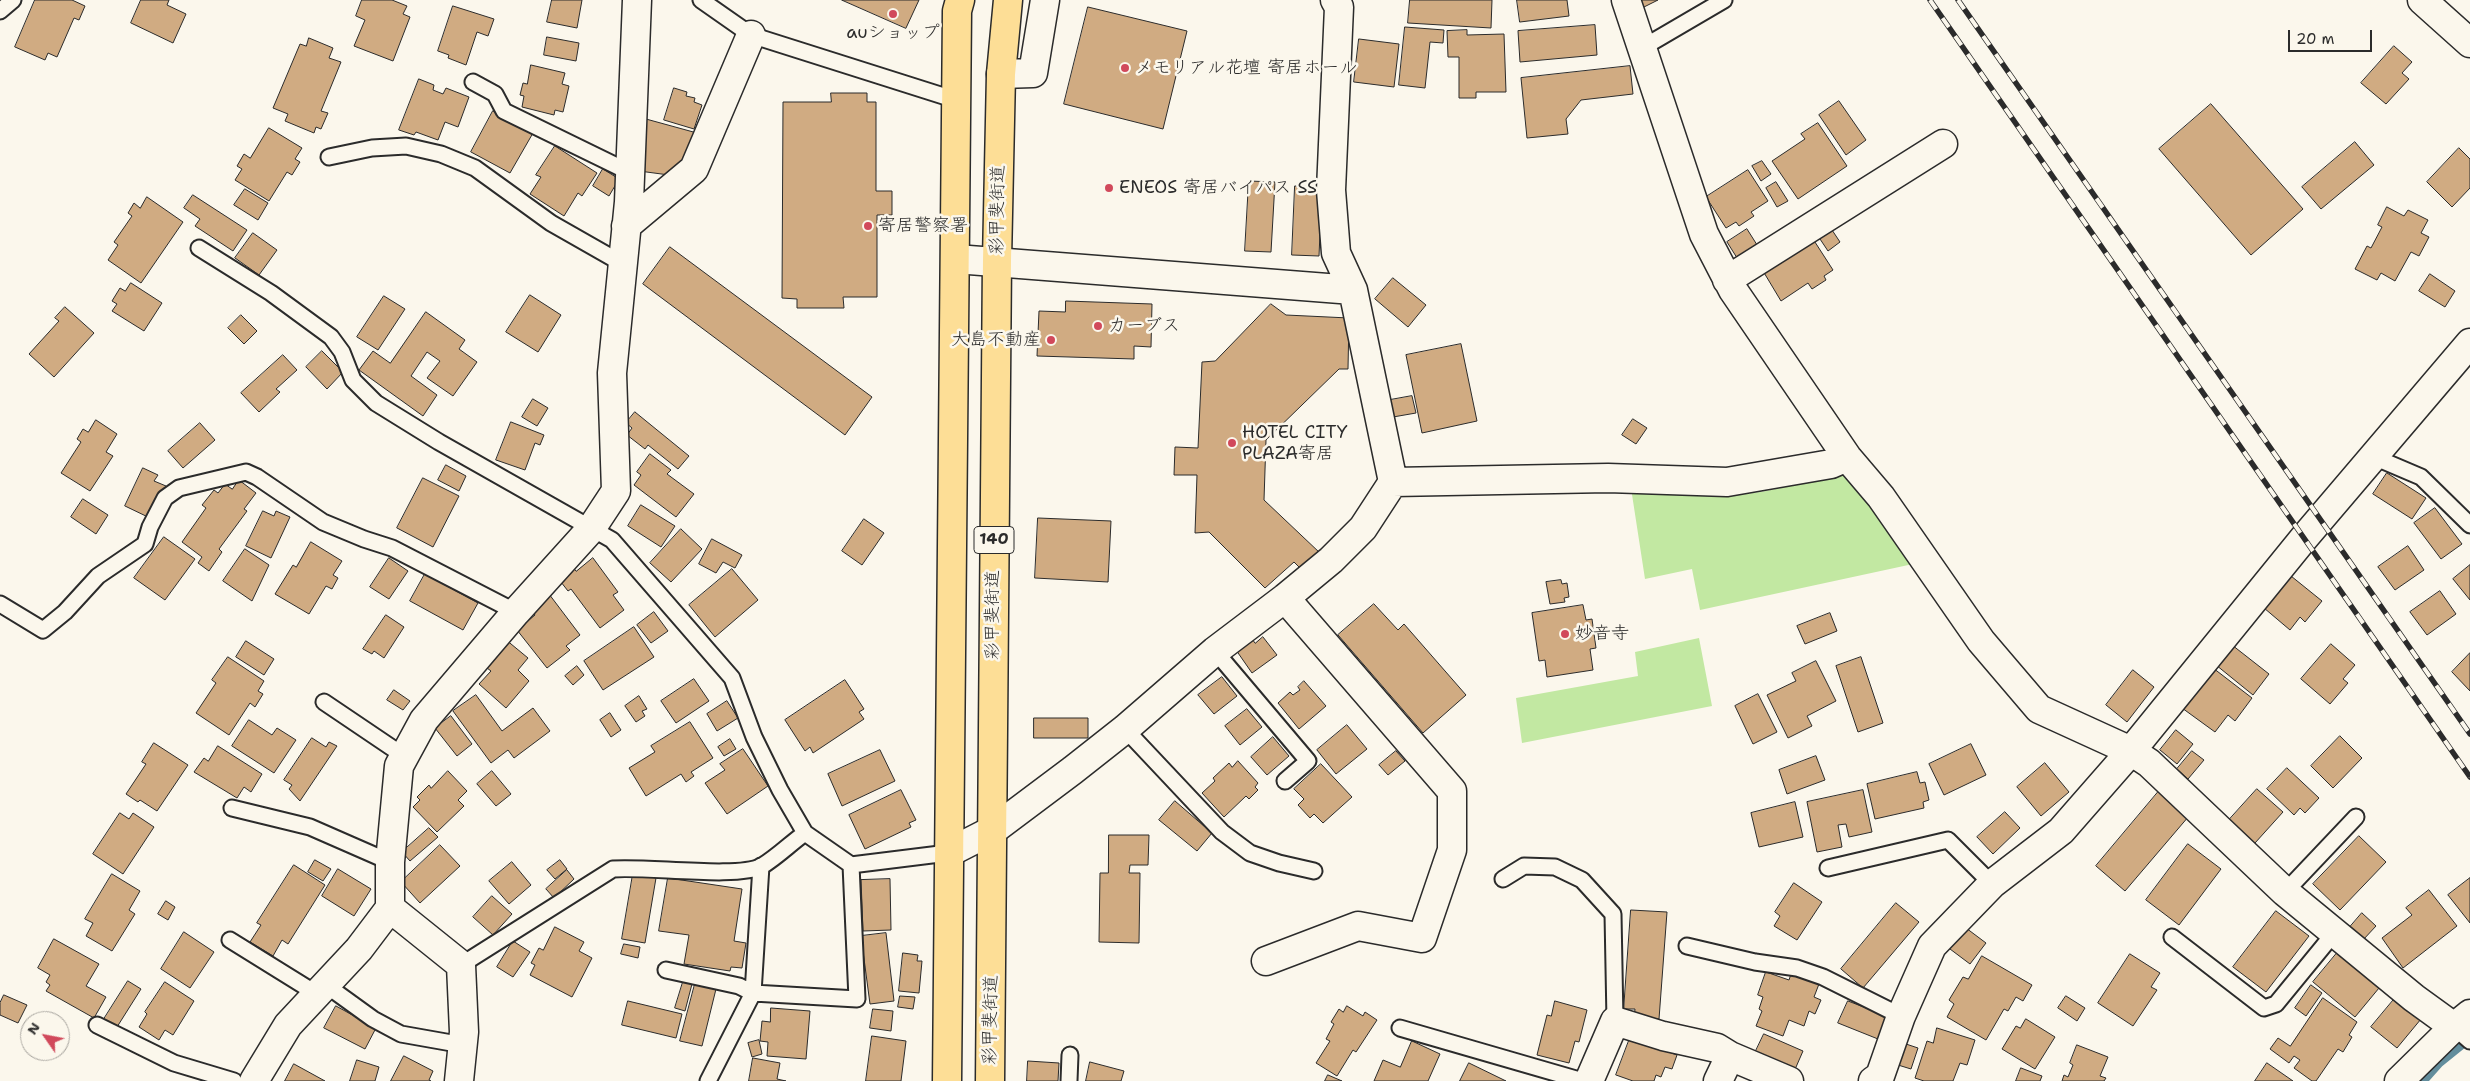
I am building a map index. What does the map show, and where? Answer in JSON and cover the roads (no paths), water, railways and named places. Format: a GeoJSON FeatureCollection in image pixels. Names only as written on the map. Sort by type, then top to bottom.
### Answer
{"type":"FeatureCollection","features":[{"type":"Feature","properties":{"kind":"highway","name":"彩甲斐街道"},"geometry":{"type":"LineString","coordinates":[[990,1081],[997,260],[1001,74],[1008,0]]}},
{"type":"Feature","properties":{"kind":"highway","name":"140"},"geometry":{"type":"LineString","coordinates":[[948,1081],[948,853],[958,4]]}},
{"type":"Feature","properties":{"kind":"street"},"geometry":{"type":"LineString","coordinates":[[254,1081],[288,1025],[359,949],[390,908],[390,862],[399,766],[424,720],[516,612],[591,529],[616,491],[612,373],[626,226],[637,0]]}},
{"type":"Feature","properties":{"kind":"street"},"geometry":{"type":"LineString","coordinates":[[1001,74],[1033,73],[1046,0]]}},
{"type":"Feature","properties":{"kind":"street"},"geometry":{"type":"LineString","coordinates":[[948,853],[993,830],[1125,730],[1215,651],[1286,598],[1331,560],[1362,528],[1393,482],[1353,290],[1336,252],[1330,190],[1339,7],[1335,0]]}},
{"type":"Feature","properties":{"kind":"street"},"geometry":{"type":"LineString","coordinates":[[1626,0],[1704,234],[1728,280],[1847,457],[1881,497],[1981,641],[2039,709],[2131,751],[2149,763],[2285,892],[2335,932],[2464,1027],[2399,1081]]}},
{"type":"Feature","properties":{"kind":"street"},"geometry":{"type":"LineString","coordinates":[[2422,0],[2470,43]]}},
{"type":"Feature","properties":{"kind":"street"},"geometry":{"type":"LineString","coordinates":[[626,226],[694,169],[751,34]]}},
{"type":"Feature","properties":{"kind":"street"},"geometry":{"type":"LineString","coordinates":[[1728,280],[1943,144]]}},
{"type":"Feature","properties":{"kind":"street"},"geometry":{"type":"LineString","coordinates":[[956,259],[997,260],[1353,290]]}},
{"type":"Feature","properties":{"kind":"street"},"geometry":{"type":"LineString","coordinates":[[1880,1079],[1901,1016],[1932,946],[1992,884],[2061,831],[2131,751],[2304,538],[2470,343]]}},
{"type":"Feature","properties":{"kind":"street"},"geometry":{"type":"LineString","coordinates":[[1393,482],[1608,478],[1727,482],[1831,464],[1847,457]]}},
{"type":"Feature","properties":{"kind":"street"},"geometry":{"type":"LineString","coordinates":[[1266,961],[1358,926],[1422,938],[1452,850],[1452,791],[1286,598]]}},
{"type":"Feature","properties":{"kind":"street"},"geometry":{"type":"LineString","coordinates":[[390,908],[461,965],[464,1032],[459,1081]]}},
{"type":"Feature","properties":{"kind":"street"},"geometry":{"type":"LineString","coordinates":[[1589,1081],[1615,1021],[1663,1036],[1717,1048],[1730,1056],[1789,1081]]}},
{"type":"Feature","properties":{"kind":"street"},"geometry":{"type":"LineString","coordinates":[[1718,1081],[1730,1056]]}},
{"type":"Feature","properties":{"kind":"lane"},"geometry":{"type":"LineString","coordinates":[[0,11],[13,0]]}},
{"type":"Feature","properties":{"kind":"lane"},"geometry":{"type":"LineString","coordinates":[[701,0],[751,34],[956,100]]}},
{"type":"Feature","properties":{"kind":"lane"},"geometry":{"type":"LineString","coordinates":[[1642,48],[1724,0]]}},
{"type":"Feature","properties":{"kind":"lane"},"geometry":{"type":"LineString","coordinates":[[473,82],[495,94],[504,111],[629,172]]}},
{"type":"Feature","properties":{"kind":"lane"},"geometry":{"type":"LineString","coordinates":[[329,157],[372,148],[406,146],[442,154],[475,168],[550,223],[623,264]]}},
{"type":"Feature","properties":{"kind":"lane"},"geometry":{"type":"LineString","coordinates":[[199,248],[271,293],[331,338],[342,352],[353,380],[376,403],[612,540],[732,678],[754,737],[780,790],[805,833],[852,866],[948,853]]}},
{"type":"Feature","properties":{"kind":"lane"},"geometry":{"type":"LineString","coordinates":[[2374,457],[2421,477],[2470,524]]}},
{"type":"Feature","properties":{"kind":"lane"},"geometry":{"type":"LineString","coordinates":[[0,604],[43,630],[65,612],[98,576],[145,544],[150,527],[165,498],[178,488],[246,472],[258,477],[323,522],[392,548],[516,612]]}},
{"type":"Feature","properties":{"kind":"lane"},"geometry":{"type":"LineString","coordinates":[[1215,651],[1308,761],[1285,782]]}},
{"type":"Feature","properties":{"kind":"lane"},"geometry":{"type":"LineString","coordinates":[[324,702],[404,756]]}},
{"type":"Feature","properties":{"kind":"lane"},"geometry":{"type":"LineString","coordinates":[[1125,730],[1203,812],[1236,843],[1250,853],[1279,863],[1314,871]]}},
{"type":"Feature","properties":{"kind":"lane"},"geometry":{"type":"LineString","coordinates":[[232,808],[310,827],[390,862]]}},
{"type":"Feature","properties":{"kind":"lane"},"geometry":{"type":"LineString","coordinates":[[2285,892],[2356,817]]}},
{"type":"Feature","properties":{"kind":"lane"},"geometry":{"type":"LineString","coordinates":[[461,965],[613,869],[631,867],[736,871],[761,866],[805,833]]}},
{"type":"Feature","properties":{"kind":"lane"},"geometry":{"type":"LineString","coordinates":[[1828,868],[1948,840],[1992,884]]}},
{"type":"Feature","properties":{"kind":"lane"},"geometry":{"type":"LineString","coordinates":[[708,1081],[753,993],[761,866]]}},
{"type":"Feature","properties":{"kind":"lane"},"geometry":{"type":"LineString","coordinates":[[666,970],[739,986],[753,993],[857,999],[852,866]]}},
{"type":"Feature","properties":{"kind":"lane"},"geometry":{"type":"LineString","coordinates":[[1503,879],[1524,866],[1555,867],[1582,880],[1613,914],[1615,1021]]}},
{"type":"Feature","properties":{"kind":"lane"},"geometry":{"type":"LineString","coordinates":[[2172,937],[2264,1008],[2276,1004],[2335,932]]}},
{"type":"Feature","properties":{"kind":"lane"},"geometry":{"type":"LineString","coordinates":[[230,940],[401,1034],[463,1045]]}},
{"type":"Feature","properties":{"kind":"lane"},"geometry":{"type":"LineString","coordinates":[[1687,946],[1755,962],[1797,968],[1823,977],[1901,1016]]}},
{"type":"Feature","properties":{"kind":"lane"},"geometry":{"type":"LineString","coordinates":[[97,1025],[174,1063],[234,1081]]}},
{"type":"Feature","properties":{"kind":"lane"},"geometry":{"type":"LineString","coordinates":[[1400,1028],[1583,1081]]}},
{"type":"Feature","properties":{"kind":"lane"},"geometry":{"type":"LineString","coordinates":[[1069,1081],[1070,1055]]}},
{"type":"Feature","properties":{"kind":"waterway"},"geometry":{"type":"LineString","coordinates":[[2423,1081],[2439,1063],[2470,1038]]}},
{"type":"Feature","properties":{"kind":"railway"},"geometry":{"type":"LineString","coordinates":[[1930,0],[2470,777]]}},
{"type":"Feature","properties":{"kind":"railway"},"geometry":{"type":"LineString","coordinates":[[1958,0],[2470,734]]}},
{"type":"Feature","properties":{"kind":"place","name":"auショップ"},"geometry":{"type":"Point","coordinates":[893,14]}},
{"type":"Feature","properties":{"kind":"place","name":"メモリアル花壇 寄居ホール"},"geometry":{"type":"Point","coordinates":[1125,68]}},
{"type":"Feature","properties":{"kind":"place","name":"ENEOS 寄居バイパス SS"},"geometry":{"type":"Point","coordinates":[1109,188]}},
{"type":"Feature","properties":{"kind":"place","name":"寄居警察署"},"geometry":{"type":"Point","coordinates":[868,226]}},
{"type":"Feature","properties":{"kind":"place","name":"カーブス"},"geometry":{"type":"Point","coordinates":[1098,326]}},
{"type":"Feature","properties":{"kind":"place","name":"大島不動産"},"geometry":{"type":"Point","coordinates":[1051,340]}},
{"type":"Feature","properties":{"kind":"place","name":"HOTEL CITY PLAZA寄居"},"geometry":{"type":"Point","coordinates":[1232,443]}},
{"type":"Feature","properties":{"kind":"place","name":"妙音寺"},"geometry":{"type":"Point","coordinates":[1565,634]}}]}
